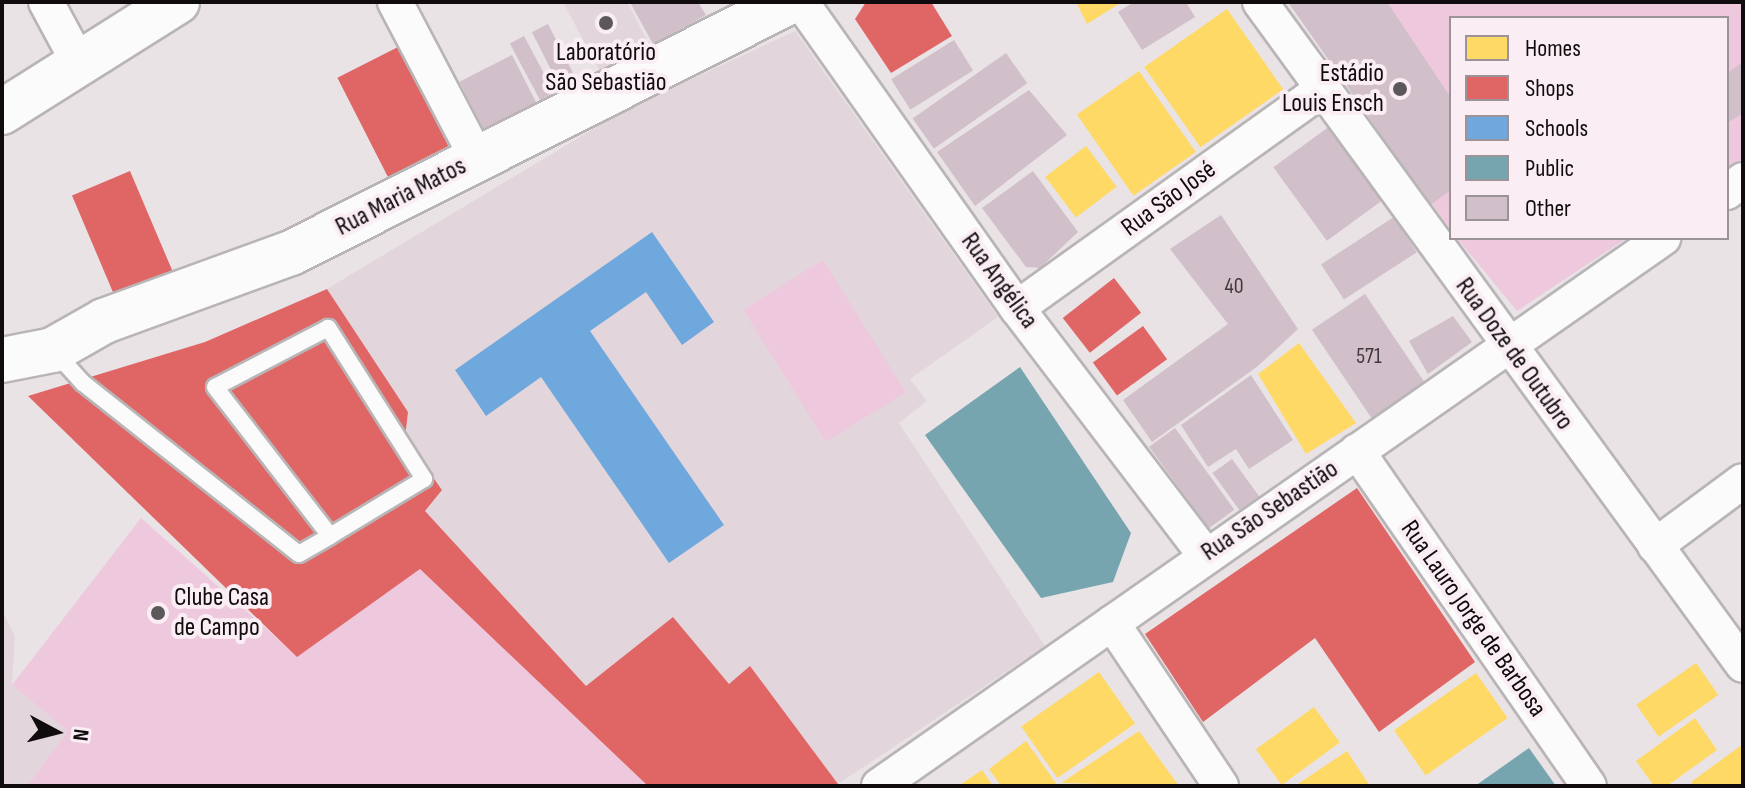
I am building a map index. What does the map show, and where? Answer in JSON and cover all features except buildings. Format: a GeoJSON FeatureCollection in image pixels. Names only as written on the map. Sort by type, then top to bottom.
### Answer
{"type":"FeatureCollection","features":[{"type":"Feature","properties":{"kind":"main road"},"geometry":{"type":"LineString","coordinates":[[2,112],[81,67],[177,2]]}},
{"type":"Feature","properties":{"kind":"main road","name":"Rua Maria Matos"},"geometry":{"type":"LineString","coordinates":[[2,360],[53,350],[104,321],[291,253],[789,2]]}},
{"type":"Feature","properties":{"kind":"street"},"geometry":{"type":"LineString","coordinates":[[46,2],[81,67]]}},
{"type":"Feature","properties":{"kind":"street"},"geometry":{"type":"LineString","coordinates":[[395,2],[477,158]]}},
{"type":"Feature","properties":{"kind":"street","name":"Rua Angélica"},"geometry":{"type":"LineString","coordinates":[[801,2],[1017,308],[1205,555]]}},
{"type":"Feature","properties":{"kind":"street","name":"Rua Doze de Outubro"},"geometry":{"type":"LineString","coordinates":[[1260,2],[1321,90],[1743,665]]}},
{"type":"Feature","properties":{"kind":"street","name":"Rua São José"},"geometry":{"type":"LineString","coordinates":[[1017,308],[1321,90]]}},
{"type":"Feature","properties":{"kind":"street","name":"Rua São Sebastião"},"geometry":{"type":"LineString","coordinates":[[879,786],[1205,555],[1510,348],[1660,240]]}},
{"type":"Feature","properties":{"kind":"street","name":"Rua Lauro Jorge de Barbosa"},"geometry":{"type":"LineString","coordinates":[[1357,451],[1589,786]]}},
{"type":"Feature","properties":{"kind":"street"},"geometry":{"type":"LineString","coordinates":[[1655,546],[1743,481]]}},
{"type":"Feature","properties":{"kind":"street"},"geometry":{"type":"LineString","coordinates":[[1112,623],[1221,786]]}},
{"type":"Feature","properties":{"kind":"lane"},"geometry":{"type":"LineString","coordinates":[[53,350],[83,383],[299,554],[330,536],[424,479],[328,328],[215,387],[330,536]]}},
{"type":"Feature","properties":{"kind":"shaded area","name":"Laboratório São Sebastião"},"geometry":{"type":"Polygon","coordinates":[[[563,2],[627,2],[649,44],[599,70],[563,2]]]}},
{"type":"Feature","properties":{"kind":"shaded area","name":"Estádio Louis Ensch"},"geometry":{"type":"Polygon","coordinates":[[[1288,2],[1743,2],[1743,161],[1729,171],[1729,16],[1449,16],[1449,227],[1288,2]]]}},
{"type":"Feature","properties":{"kind":"shaded area"},"geometry":{"type":"Polygon","coordinates":[[[795,31],[998,317],[910,379],[927,401],[899,423],[1045,646],[838,784],[750,667],[729,684],[673,617],[586,686],[425,511],[442,490],[405,438],[408,412],[327,289],[625,110],[795,31]]]}},
{"type":"Feature","properties":{"kind":"shaded area"},"geometry":{"type":"Polygon","coordinates":[[[1459,240],[1624,240],[1517,311],[1459,240]]]}},
{"type":"Feature","properties":{"kind":"shaded area"},"geometry":{"type":"Polygon","coordinates":[[[823,260],[906,392],[826,442],[743,310],[823,260]]]}},
{"type":"Feature","properties":{"kind":"shaded area","name":"Clube Casa de Campo"},"geometry":{"type":"Polygon","coordinates":[[[141,518],[297,656],[420,569],[648,786],[27,786],[68,731],[12,685],[141,518]]]}},
{"type":"Feature","properties":{"kind":"shaded area"},"geometry":{"type":"Polygon","coordinates":[[[2,610],[15,636],[12,685],[68,731],[27,786],[2,786],[2,610]]]}},
{"type":"Feature","properties":{"kind":"place","name":"Laboratório São Sebastião"},"geometry":{"type":"Point","coordinates":[606,23]}},
{"type":"Feature","properties":{"kind":"place","name":"Estádio Louis Ensch"},"geometry":{"type":"Point","coordinates":[1400,89]}},
{"type":"Feature","properties":{"kind":"place","name":"Clube Casa de Campo"},"geometry":{"type":"Point","coordinates":[158,613]}}]}
